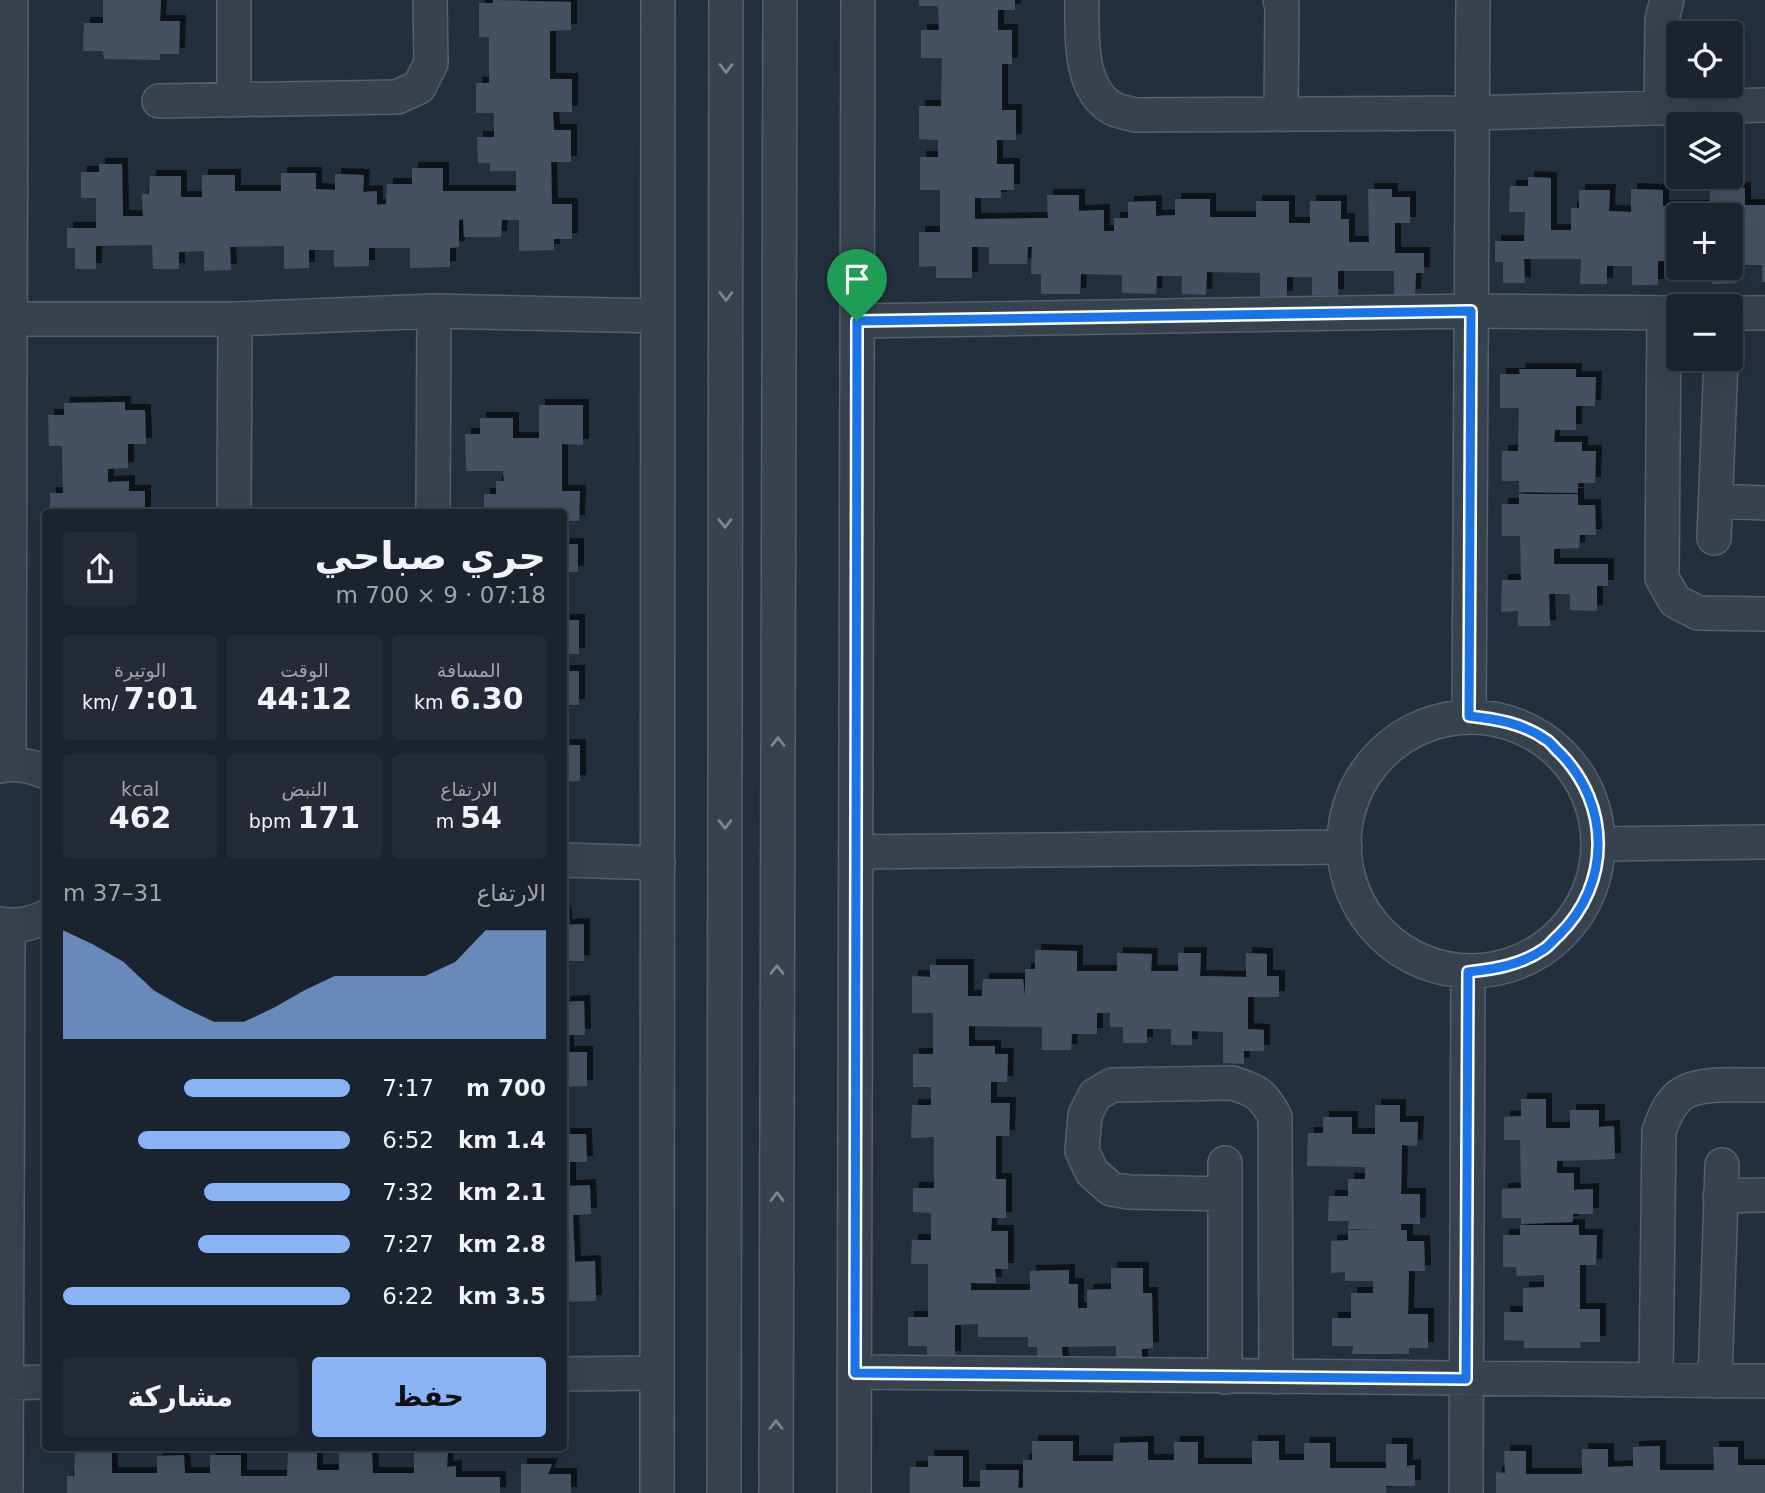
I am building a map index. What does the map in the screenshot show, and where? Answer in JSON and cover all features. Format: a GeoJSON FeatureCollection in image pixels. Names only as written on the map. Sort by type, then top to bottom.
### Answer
{"type":"FeatureCollection","features":[{"type":"Feature","properties":{"kind":"street"},"geometry":{"type":"LineString","coordinates":[[11,0],[4,319],[4,765],[34,767],[42,770]]}},
{"type":"Feature","properties":{"kind":"street"},"geometry":{"type":"LineString","coordinates":[[234,0],[234,100]]}},
{"type":"Feature","properties":{"kind":"street"},"geometry":{"type":"LineString","coordinates":[[159,101],[397,97],[419,87],[431,63],[430,0]]}},
{"type":"Feature","properties":{"kind":"street"},"geometry":{"type":"LineString","coordinates":[[657,1493],[658,0]]}},
{"type":"Feature","properties":{"kind":"street"},"geometry":{"type":"LineString","coordinates":[[724,1493],[726,0]]}},
{"type":"Feature","properties":{"kind":"street"},"geometry":{"type":"LineString","coordinates":[[776,1493],[780,0]]}},
{"type":"Feature","properties":{"kind":"street"},"geometry":{"type":"LineString","coordinates":[[854,1493],[858,0]]}},
{"type":"Feature","properties":{"kind":"street"},"geometry":{"type":"LineString","coordinates":[[1082,0],[1082,41],[1087,72],[1099,94],[1112,108],[1135,115],[1472,113],[1765,105]]}},
{"type":"Feature","properties":{"kind":"street"},"geometry":{"type":"LineString","coordinates":[[1280,0],[1281,114]]}},
{"type":"Feature","properties":{"kind":"street"},"geometry":{"type":"LineString","coordinates":[[1469,716],[1473,0]]}},
{"type":"Feature","properties":{"kind":"street"},"geometry":{"type":"LineString","coordinates":[[1661,108],[1662,19],[1667,0]]}},
{"type":"Feature","properties":{"kind":"street"},"geometry":{"type":"LineString","coordinates":[[4,319],[235,319],[435,311],[658,316]]}},
{"type":"Feature","properties":{"kind":"street"},"geometry":{"type":"LineString","coordinates":[[433,509],[435,311]]}},
{"type":"Feature","properties":{"kind":"street"},"geometry":{"type":"LineString","coordinates":[[857,321],[1471,311],[1666,313]]}},
{"type":"Feature","properties":{"kind":"street"},"geometry":{"type":"LineString","coordinates":[[1743,313],[1765,313]]}},
{"type":"Feature","properties":{"kind":"street"},"geometry":{"type":"LineString","coordinates":[[234,509],[235,319]]}},
{"type":"Feature","properties":{"kind":"street"},"geometry":{"type":"LineString","coordinates":[[1669,371],[1662,578],[1675,601],[1698,613],[1765,614]]}},
{"type":"Feature","properties":{"kind":"street"},"geometry":{"type":"LineString","coordinates":[[1714,538],[1721,371]]}},
{"type":"Feature","properties":{"kind":"street"},"geometry":{"type":"LineString","coordinates":[[1716,501],[1765,502]]}},
{"type":"Feature","properties":{"kind":"street"},"geometry":{"type":"LineString","coordinates":[[1469,716],[1509,721],[1546,739],[1574,768],[1593,804],[1600,844],[1593,884],[1574,920],[1545,949],[1508,967],[1468,972],[1425,964],[1387,942],[1359,907],[1344,866],[1345,822],[1360,780],[1388,746],[1426,724],[1469,716]]}},
{"type":"Feature","properties":{"kind":"street"},"geometry":{"type":"LineString","coordinates":[[1600,844],[1765,842]]}},
{"type":"Feature","properties":{"kind":"street"},"geometry":{"type":"LineString","coordinates":[[856,852],[1345,847]]}},
{"type":"Feature","properties":{"kind":"street"},"geometry":{"type":"LineString","coordinates":[[567,860],[658,863]]}},
{"type":"Feature","properties":{"kind":"street"},"geometry":{"type":"LineString","coordinates":[[6,1493],[3,1382],[4,924],[34,922],[42,919]]}},
{"type":"Feature","properties":{"kind":"street"},"geometry":{"type":"LineString","coordinates":[[1466,1493],[1468,972]]}},
{"type":"Feature","properties":{"kind":"street"},"geometry":{"type":"LineString","coordinates":[[1225,1377],[1225,1178],[1129,1192],[1111,1189],[1092,1172],[1082,1151],[1085,1115],[1095,1095],[1112,1085],[1232,1083],[1250,1088],[1266,1099],[1275,1117],[1276,1377]]}},
{"type":"Feature","properties":{"kind":"street"},"geometry":{"type":"LineString","coordinates":[[1656,1380],[1659,1131],[1665,1114],[1678,1096],[1701,1086],[1765,1085]]}},
{"type":"Feature","properties":{"kind":"street"},"geometry":{"type":"LineString","coordinates":[[1715,1381],[1721,1181],[1765,1195]]}},
{"type":"Feature","properties":{"kind":"street"},"geometry":{"type":"LineString","coordinates":[[567,1374],[657,1373]]}},
{"type":"Feature","properties":{"kind":"street"},"geometry":{"type":"LineString","coordinates":[[855,1373],[1765,1381]]}},
{"type":"Feature","properties":{"kind":"street"},"geometry":{"type":"LineString","coordinates":[[3,1382],[42,1382]]}},
{"type":"Feature","properties":{"kind":"building"},"geometry":{"type":"Polygon","coordinates":[[[103,0],[161,0],[160,21],[180,21],[179,54],[160,54],[160,60],[104,59],[103,51],[83,51],[84,23],[103,23],[103,0]]]}},
{"type":"Feature","properties":{"kind":"building"},"geometry":{"type":"Polygon","coordinates":[[[493,0],[571,2],[571,30],[550,31],[550,79],[572,79],[572,112],[553,112],[554,130],[571,130],[571,162],[551,162],[552,204],[572,204],[572,239],[554,239],[554,250],[519,251],[519,220],[502,220],[501,237],[464,237],[463,219],[459,220],[459,247],[450,248],[450,267],[410,268],[410,248],[369,248],[369,266],[334,267],[334,250],[309,250],[309,268],[284,269],[284,246],[230,247],[231,270],[204,271],[204,251],[179,252],[179,269],[153,269],[152,245],[96,246],[96,269],[75,269],[75,248],[67,248],[67,228],[96,228],[96,198],[81,198],[81,172],[99,172],[99,164],[122,164],[123,216],[143,216],[142,194],[149,194],[150,176],[181,176],[181,197],[202,197],[202,175],[235,175],[235,191],[281,191],[281,173],[316,173],[316,189],[335,190],[335,174],[364,175],[363,192],[377,191],[377,205],[386,204],[387,184],[412,184],[412,168],[443,168],[443,191],[516,191],[516,171],[490,171],[490,163],[478,163],[477,137],[494,137],[494,113],[476,113],[476,83],[489,83],[489,37],[479,37],[479,3],[493,3],[493,0]]]}},
{"type":"Feature","properties":{"kind":"building"},"geometry":{"type":"Polygon","coordinates":[[[919,0],[1015,0],[1015,10],[998,10],[998,30],[1012,30],[1012,64],[1002,64],[1002,110],[1016,110],[1016,140],[997,140],[997,164],[1014,164],[1014,190],[1001,190],[1001,198],[975,198],[975,219],[1048,218],[1047,195],[1079,195],[1079,211],[1104,210],[1104,231],[1114,231],[1114,218],[1128,218],[1128,202],[1156,201],[1156,216],[1175,215],[1175,199],[1210,199],[1210,217],[1256,217],[1256,201],[1289,201],[1289,223],[1310,223],[1310,201],[1341,201],[1341,219],[1349,219],[1349,242],[1369,242],[1368,189],[1392,189],[1392,197],[1410,197],[1410,223],[1395,223],[1395,253],[1424,253],[1424,273],[1416,273],[1415,295],[1394,294],[1394,271],[1338,271],[1338,295],[1312,295],[1312,277],[1287,277],[1287,297],[1260,296],[1260,273],[1207,272],[1206,295],[1182,294],[1182,276],[1157,276],[1156,294],[1122,293],[1122,275],[1081,274],[1080,294],[1041,294],[1041,274],[1031,274],[1032,247],[1028,247],[1027,264],[989,264],[989,247],[972,247],[972,278],[936,278],[936,266],[919,267],[919,232],[940,232],[940,190],[920,190],[920,157],[938,157],[938,140],[919,139],[919,106],[941,106],[942,58],[921,58],[921,30],[939,30],[938,6],[919,6],[919,0]]]}},
{"type":"Feature","properties":{"kind":"building"},"geometry":{"type":"Polygon","coordinates":[[[1528,177],[1551,178],[1551,230],[1571,230],[1571,208],[1579,208],[1579,190],[1610,190],[1609,211],[1631,212],[1631,189],[1663,190],[1663,206],[1666,206],[1666,261],[1658,261],[1658,285],[1632,285],[1632,266],[1607,266],[1607,284],[1580,284],[1581,259],[1524,259],[1525,283],[1503,283],[1503,262],[1495,262],[1495,241],[1524,241],[1525,212],[1509,212],[1510,186],[1528,186],[1528,177]]]}},
{"type":"Feature","properties":{"kind":"building"},"geometry":{"type":"Polygon","coordinates":[[[1745,188],[1745,205],[1765,205],[1765,282],[1762,282],[1762,265],[1743,265],[1743,203],[1710,203],[1710,189],[1745,188]]]}},
{"type":"Feature","properties":{"kind":"building"},"geometry":{"type":"Polygon","coordinates":[[[1712,280],[1737,280],[1737,283],[1712,284],[1712,280]]]}},
{"type":"Feature","properties":{"kind":"building"},"geometry":{"type":"Polygon","coordinates":[[[1519,369],[1576,369],[1576,377],[1596,377],[1595,406],[1576,406],[1576,430],[1555,430],[1554,442],[1582,442],[1582,451],[1596,451],[1595,483],[1578,483],[1578,493],[1519,492],[1519,481],[1502,481],[1502,451],[1518,451],[1519,408],[1500,408],[1500,374],[1520,374],[1519,369]]]}},
{"type":"Feature","properties":{"kind":"building"},"geometry":{"type":"Polygon","coordinates":[[[125,402],[125,410],[145,410],[146,444],[128,444],[128,468],[108,469],[108,482],[129,481],[129,491],[145,491],[145,509],[50,509],[50,493],[63,493],[62,446],[49,446],[48,415],[64,415],[64,403],[125,402]]]}},
{"type":"Feature","properties":{"kind":"building"},"geometry":{"type":"Polygon","coordinates":[[[539,405],[583,405],[583,445],[562,444],[562,491],[580,491],[579,521],[567,521],[567,509],[484,509],[484,494],[496,494],[496,481],[504,481],[503,471],[466,471],[465,434],[480,434],[480,418],[513,418],[513,438],[539,438],[539,405]]]}},
{"type":"Feature","properties":{"kind":"building"},"geometry":{"type":"Polygon","coordinates":[[[1519,494],[1578,494],[1578,505],[1595,505],[1596,535],[1580,535],[1579,548],[1554,549],[1554,564],[1608,564],[1608,586],[1597,586],[1597,611],[1570,610],[1570,594],[1549,594],[1550,626],[1518,626],[1518,611],[1501,612],[1502,580],[1521,580],[1520,536],[1502,536],[1502,504],[1519,504],[1519,494]]]}},
{"type":"Feature","properties":{"kind":"building"},"geometry":{"type":"Polygon","coordinates":[[[567,544],[578,544],[578,572],[567,572],[567,544]]]}},
{"type":"Feature","properties":{"kind":"building"},"geometry":{"type":"Polygon","coordinates":[[[567,620],[579,620],[579,654],[567,654],[567,620]]]}},
{"type":"Feature","properties":{"kind":"building"},"geometry":{"type":"Polygon","coordinates":[[[567,671],[579,671],[579,705],[567,705],[567,671]]]}},
{"type":"Feature","properties":{"kind":"building"},"geometry":{"type":"Polygon","coordinates":[[[567,745],[580,745],[580,781],[567,782],[567,745]]]}},
{"type":"Feature","properties":{"kind":"building"},"geometry":{"type":"Polygon","coordinates":[[[584,924],[584,961],[567,961],[567,925],[584,924]]]}},
{"type":"Feature","properties":{"kind":"building"},"geometry":{"type":"Polygon","coordinates":[[[1035,950],[1077,951],[1077,971],[1117,971],[1117,953],[1152,954],[1151,971],[1178,971],[1178,953],[1201,953],[1200,976],[1246,977],[1246,953],[1267,954],[1267,976],[1279,976],[1279,997],[1248,997],[1248,1029],[1264,1030],[1264,1051],[1244,1051],[1244,1064],[1223,1063],[1223,1032],[1192,1031],[1192,1045],[1171,1045],[1171,1029],[1147,1029],[1147,1043],[1123,1043],[1123,1027],[1110,1027],[1110,1013],[1097,1013],[1097,1034],[1072,1034],[1071,1050],[1042,1050],[1042,1027],[969,1026],[969,1046],[995,1046],[995,1054],[1008,1054],[1007,1082],[991,1082],[991,1103],[1010,1103],[1009,1136],[996,1136],[996,1179],[1006,1179],[1006,1218],[992,1218],[991,1231],[1008,1231],[1008,1269],[995,1269],[996,1283],[971,1283],[971,1290],[1030,1290],[1030,1271],[1069,1270],[1069,1284],[1078,1284],[1078,1308],[1087,1308],[1087,1290],[1111,1289],[1111,1268],[1143,1268],[1143,1293],[1152,1293],[1153,1348],[1142,1349],[1142,1365],[1116,1365],[1116,1346],[1062,1347],[1063,1367],[1038,1368],[1037,1347],[1028,1347],[1028,1337],[978,1337],[978,1324],[955,1325],[955,1357],[927,1357],[927,1346],[908,1346],[908,1317],[928,1317],[928,1264],[911,1264],[912,1240],[931,1240],[931,1213],[913,1212],[913,1188],[934,1188],[934,1137],[911,1138],[912,1105],[931,1105],[931,1087],[913,1087],[913,1054],[933,1054],[933,1013],[912,1013],[912,976],[930,977],[930,965],[968,965],[968,996],[982,996],[983,979],[1023,979],[1025,997],[1025,969],[1035,969],[1035,950]]]}},
{"type":"Feature","properties":{"kind":"building"},"geometry":{"type":"Polygon","coordinates":[[[584,1001],[585,1035],[568,1035],[568,1052],[587,1052],[587,1086],[567,1087],[567,1002],[584,1001]]]}},
{"type":"Feature","properties":{"kind":"building"},"geometry":{"type":"Polygon","coordinates":[[[1521,1099],[1546,1099],[1546,1128],[1570,1128],[1570,1110],[1599,1110],[1599,1127],[1614,1126],[1615,1159],[1557,1161],[1557,1173],[1574,1173],[1574,1190],[1593,1189],[1593,1214],[1573,1214],[1573,1222],[1521,1224],[1521,1218],[1502,1218],[1502,1189],[1521,1188],[1520,1140],[1504,1140],[1504,1117],[1521,1116],[1521,1099]]]}},
{"type":"Feature","properties":{"kind":"building"},"geometry":{"type":"Polygon","coordinates":[[[1375,1105],[1400,1105],[1400,1122],[1418,1122],[1417,1146],[1402,1145],[1401,1194],[1420,1194],[1420,1224],[1401,1224],[1401,1230],[1407,1230],[1407,1241],[1424,1241],[1425,1271],[1409,1271],[1408,1314],[1428,1314],[1428,1348],[1409,1348],[1409,1354],[1352,1354],[1353,1346],[1332,1346],[1332,1318],[1351,1318],[1351,1293],[1373,1293],[1373,1281],[1345,1281],[1345,1272],[1331,1273],[1331,1241],[1348,1240],[1348,1230],[1385,1229],[1348,1229],[1349,1221],[1328,1221],[1329,1196],[1348,1196],[1348,1179],[1365,1179],[1365,1167],[1307,1166],[1308,1133],[1323,1133],[1323,1117],[1352,1117],[1352,1134],[1375,1134],[1375,1105]]]}},
{"type":"Feature","properties":{"kind":"building"},"geometry":{"type":"Polygon","coordinates":[[[567,1134],[586,1134],[587,1162],[570,1162],[570,1186],[590,1185],[591,1214],[573,1215],[575,1262],[595,1261],[596,1301],[567,1302],[567,1134]]]}},
{"type":"Feature","properties":{"kind":"building"},"geometry":{"type":"Polygon","coordinates":[[[1520,1225],[1579,1225],[1579,1235],[1597,1235],[1596,1265],[1580,1265],[1580,1309],[1600,1309],[1600,1342],[1580,1342],[1581,1348],[1524,1348],[1524,1341],[1504,1340],[1504,1312],[1523,1312],[1523,1288],[1544,1287],[1544,1275],[1517,1276],[1516,1267],[1503,1267],[1503,1235],[1520,1235],[1520,1225]]]}},
{"type":"Feature","properties":{"kind":"building"},"geometry":{"type":"Polygon","coordinates":[[[1032,1441],[1073,1441],[1073,1461],[1113,1461],[1114,1443],[1148,1442],[1148,1460],[1174,1460],[1174,1442],[1198,1442],[1198,1464],[1252,1464],[1252,1441],[1279,1441],[1279,1460],[1304,1460],[1304,1443],[1330,1443],[1330,1468],[1386,1468],[1386,1444],[1407,1444],[1407,1466],[1415,1465],[1415,1486],[1386,1486],[1386,1493],[910,1493],[910,1467],[928,1467],[928,1456],[963,1456],[963,1487],[980,1487],[980,1470],[1019,1470],[1018,1488],[1023,1488],[1023,1460],[1032,1460],[1032,1441]]]}},
{"type":"Feature","properties":{"kind":"building"},"geometry":{"type":"Polygon","coordinates":[[[1660,1446],[1660,1470],[1714,1470],[1713,1447],[1738,1447],[1738,1465],[1765,1465],[1765,1493],[1496,1493],[1496,1472],[1505,1473],[1504,1451],[1526,1451],[1526,1474],[1582,1474],[1582,1449],[1608,1449],[1608,1467],[1633,1466],[1633,1447],[1660,1446]]]}},
{"type":"Feature","properties":{"kind":"building"},"geometry":{"type":"Polygon","coordinates":[[[414,1451],[448,1451],[447,1467],[456,1466],[456,1477],[500,1477],[500,1493],[67,1493],[67,1476],[74,1476],[75,1452],[112,1452],[112,1473],[157,1473],[157,1456],[184,1455],[185,1473],[210,1473],[210,1455],[241,1455],[241,1476],[287,1476],[288,1453],[317,1453],[317,1470],[339,1470],[339,1453],[372,1453],[373,1473],[414,1473],[414,1451]]]}},
{"type":"Feature","properties":{"kind":"building"},"geometry":{"type":"Polygon","coordinates":[[[521,1464],[552,1464],[548,1474],[571,1474],[571,1493],[521,1493],[521,1464]]]}},
{"type":"Feature","properties":{"kind":"route"},"geometry":{"type":"LineString","coordinates":[[1471,311],[1469,716],[1509,721],[1546,739],[1574,768],[1593,804],[1600,844],[1593,884],[1574,920],[1545,949],[1508,967],[1468,972],[1466,1379],[855,1373],[857,321],[1471,311]]}}]}
